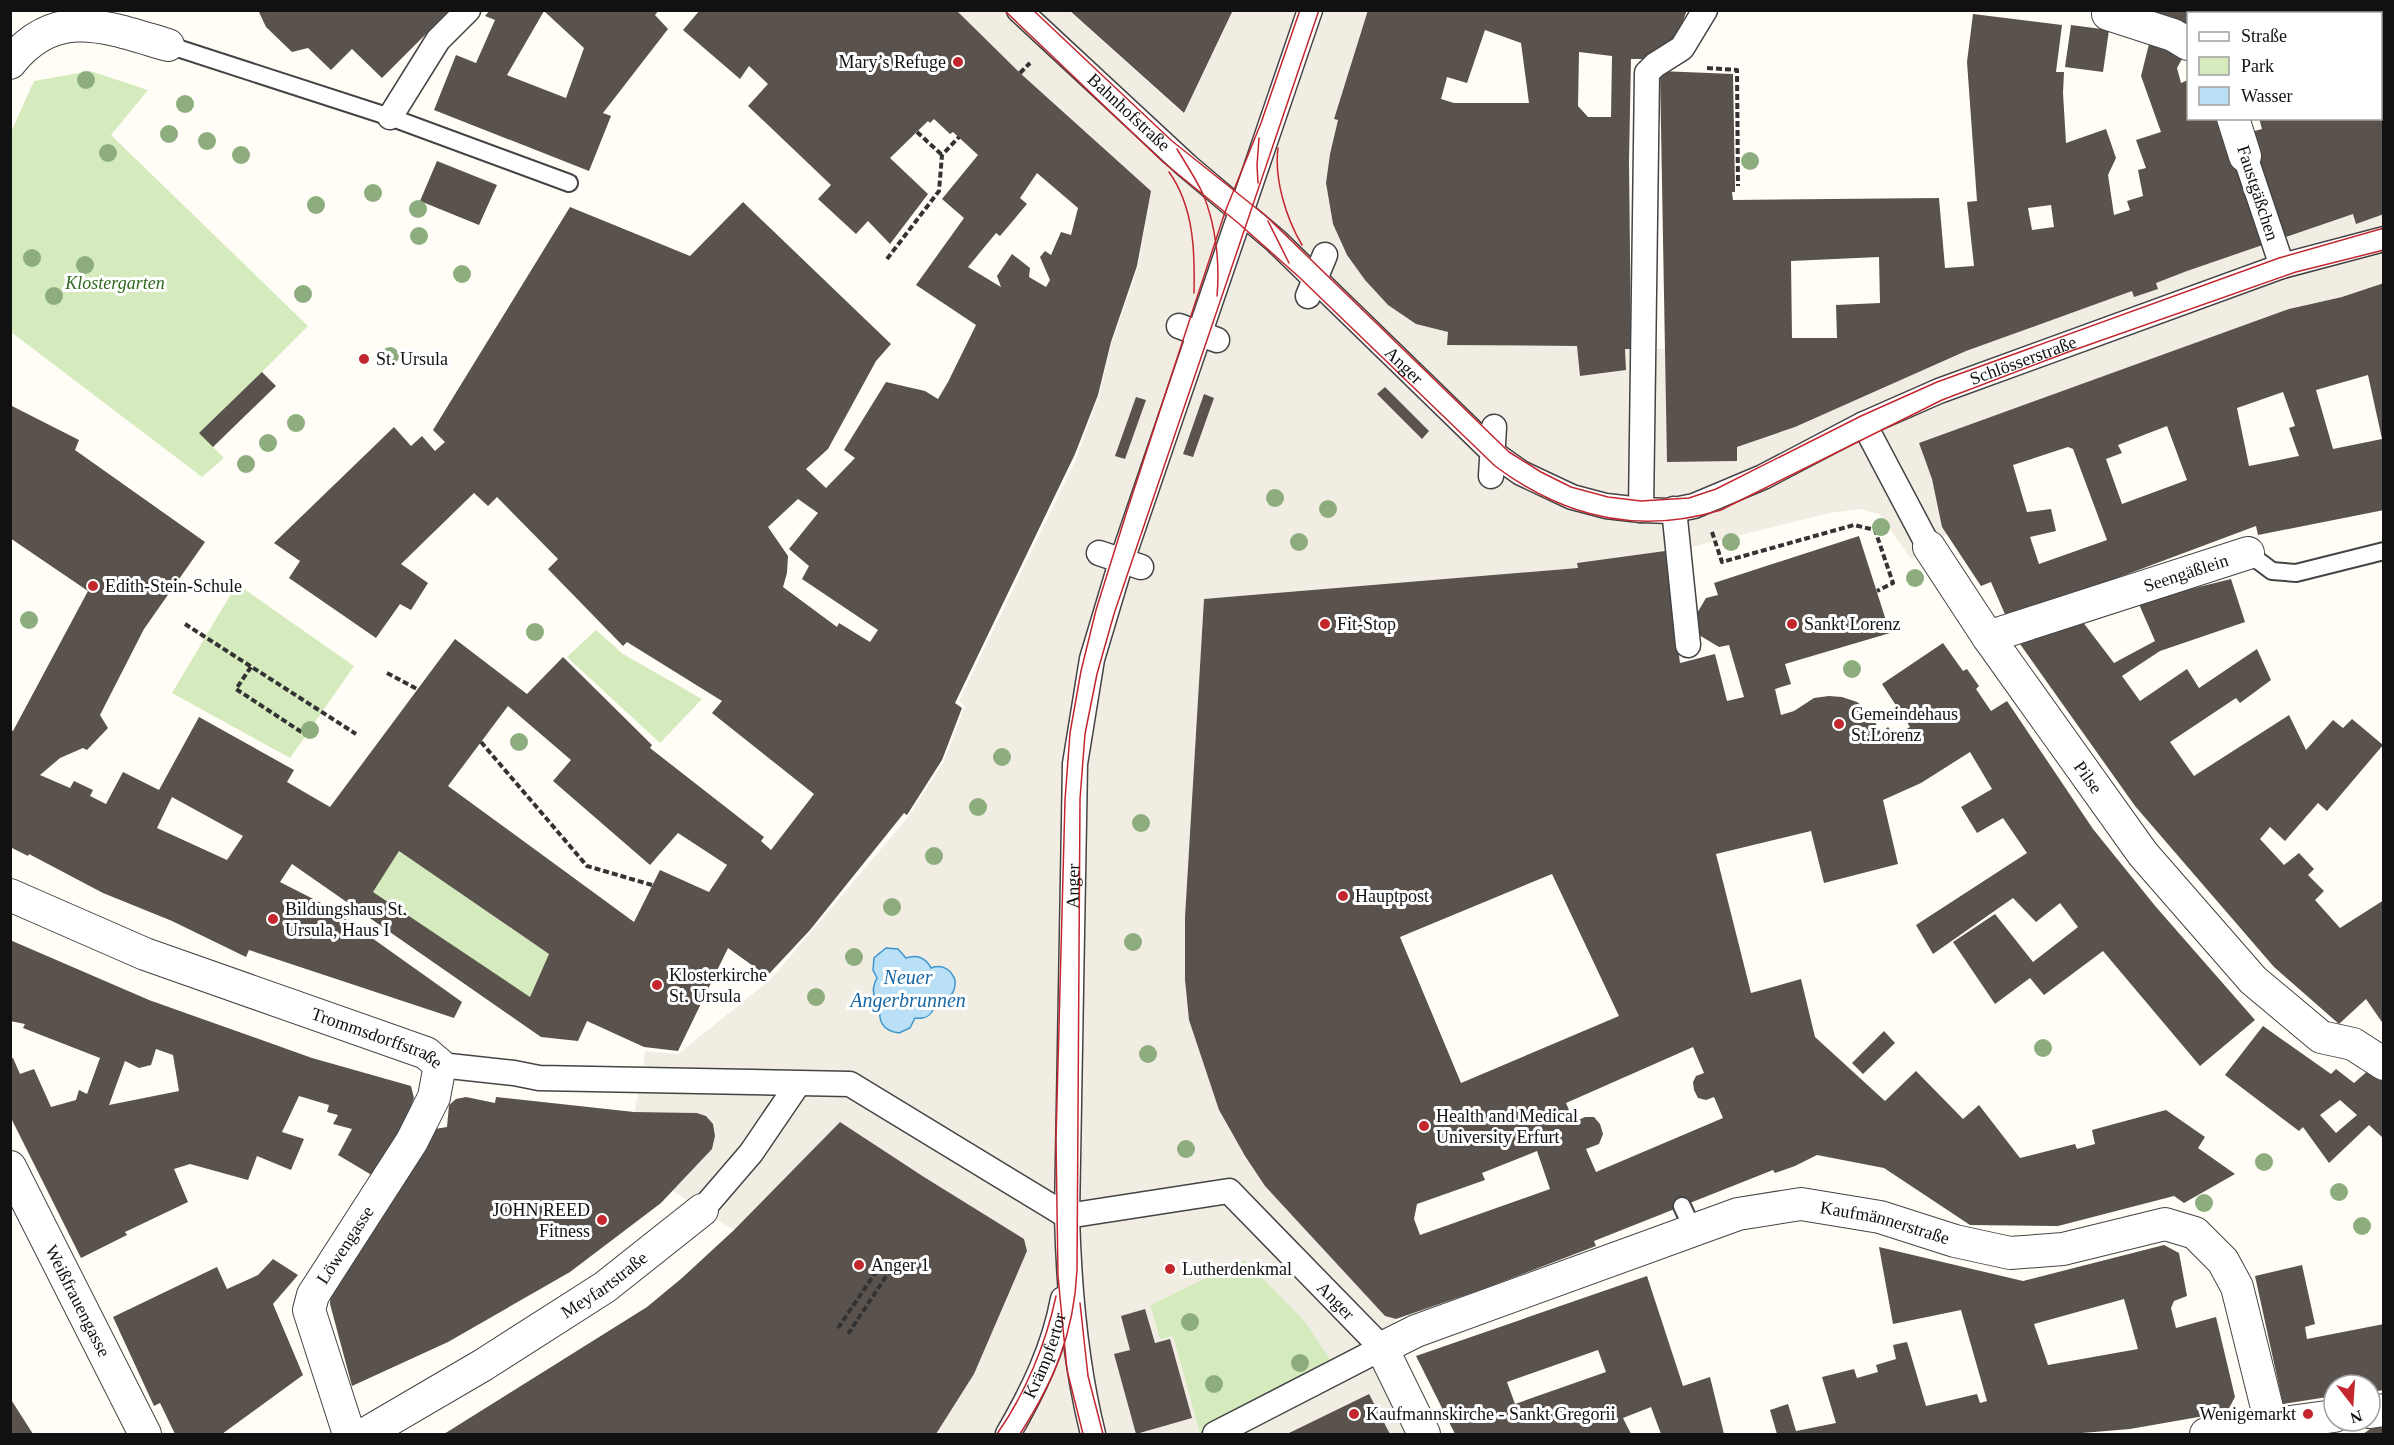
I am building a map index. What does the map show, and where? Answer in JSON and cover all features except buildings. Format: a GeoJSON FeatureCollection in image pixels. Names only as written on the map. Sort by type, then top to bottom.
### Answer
{"type":"FeatureCollection","features":[{"type":"Feature","properties":{"kind":"street"},"geometry":{"type":"LineString","coordinates":[[390,117],[438,40],[468,10]]}},
{"type":"Feature","properties":{"kind":"street","name":"Anger"},"geometry":{"type":"LineString","coordinates":[[1093,1434],[1082,1391],[1068,1273],[1075,764],[1092,659],[1121,560],[1310,10]]}},
{"type":"Feature","properties":{"kind":"street"},"geometry":{"type":"LineString","coordinates":[[1641,510],[1647,73],[1655,65],[1682,48],[1705,10]]}},
{"type":"Feature","properties":{"kind":"street","name":"Bahnhofstraße"},"geometry":{"type":"LineString","coordinates":[[1020,11],[1187,166],[1240,210]]}},
{"type":"Feature","properties":{"kind":"street"},"geometry":{"type":"LineString","coordinates":[[2101,12],[2173,36],[2187,43]]}},
{"type":"Feature","properties":{"kind":"street"},"geometry":{"type":"LineString","coordinates":[[10,63],[26,45],[35,23],[94,24],[168,45]]}},
{"type":"Feature","properties":{"kind":"street","name":"Faustgäßchen"},"geometry":{"type":"LineString","coordinates":[[2235,120],[2282,266]]}},
{"type":"Feature","properties":{"kind":"street","name":"Anger"},"geometry":{"type":"LineString","coordinates":[[1240,210],[1312,287],[1492,451],[1521,473],[1572,497],[1606,506],[1641,510]]}},
{"type":"Feature","properties":{"kind":"street","name":"Schlösserstraße"},"geometry":{"type":"LineString","coordinates":[[1641,510],[1674,509],[1702,502],[1763,477],[1864,424],[1983,374],[2282,266],[2384,239]]}},
{"type":"Feature","properties":{"kind":"street"},"geometry":{"type":"LineString","coordinates":[[1312,287],[1325,255]]}},
{"type":"Feature","properties":{"kind":"street","name":"Pilse"},"geometry":{"type":"LineString","coordinates":[[1864,424],[1929,547],[1988,637],[2144,854],[2253,980],[2321,1037],[2353,1044],[2384,1064]]}},
{"type":"Feature","properties":{"kind":"street"},"geometry":{"type":"LineString","coordinates":[[1491,476],[1494,427]]}},
{"type":"Feature","properties":{"kind":"street"},"geometry":{"type":"LineString","coordinates":[[1674,509],[1688,645]]}},
{"type":"Feature","properties":{"kind":"street","name":"Seengäßlein"},"geometry":{"type":"LineString","coordinates":[[1988,637],[2248,553]]}},
{"type":"Feature","properties":{"kind":"street","name":"Trommsdorffstraße"},"geometry":{"type":"LineString","coordinates":[[10,895],[145,954],[426,1053],[440,1065],[539,1078],[798,1084]]}},
{"type":"Feature","properties":{"kind":"street","name":"Löwengasse"},"geometry":{"type":"LineString","coordinates":[[349,1434],[309,1310],[313,1295],[412,1141],[434,1097],[440,1065]]}},
{"type":"Feature","properties":{"kind":"street"},"geometry":{"type":"LineString","coordinates":[[798,1084],[850,1084],[1067,1216]]}},
{"type":"Feature","properties":{"kind":"street","name":"Meyfartstraße"},"geometry":{"type":"LineString","coordinates":[[365,1434],[483,1365],[605,1287],[702,1210],[751,1154],[798,1084]]}},
{"type":"Feature","properties":{"kind":"street","name":"Weißfrauengasse"},"geometry":{"type":"LineString","coordinates":[[10,1167],[145,1434]]}},
{"type":"Feature","properties":{"kind":"street","name":"Anger"},"geometry":{"type":"LineString","coordinates":[[1067,1216],[1229,1191],[1382,1348],[1424,1434]]}},
{"type":"Feature","properties":{"kind":"street","name":"Kaufmännerstraße"},"geometry":{"type":"LineString","coordinates":[[1382,1348],[1416,1331],[1688,1218],[1738,1214],[1801,1204],[1880,1217],[1955,1241],[2010,1253],[2063,1249],[2165,1224],[2195,1233],[2223,1261],[2237,1287],[2271,1424]]}},
{"type":"Feature","properties":{"kind":"street","name":"Krämpfertor"},"geometry":{"type":"LineString","coordinates":[[1008,1434],[1035,1387],[1054,1335],[1068,1273]]}},
{"type":"Feature","properties":{"kind":"street"},"geometry":{"type":"LineString","coordinates":[[1215,1434],[1382,1348]]}},
{"type":"Feature","properties":{"kind":"street"},"geometry":{"type":"LineString","coordinates":[[2206,1434],[2322,1418]]}},
{"type":"Feature","properties":{"kind":"lane"},"geometry":{"type":"LineString","coordinates":[[168,45],[390,117],[569,183]]}},
{"type":"Feature","properties":{"kind":"lane","name":"Seengäßlein"},"geometry":{"type":"LineString","coordinates":[[2248,553],[2272,571],[2296,573],[2384,551]]}},
{"type":"Feature","properties":{"kind":"path"},"geometry":{"type":"LineString","coordinates":[[1655,65],[1737,70],[1739,187]]}},
{"type":"Feature","properties":{"kind":"path"},"geometry":{"type":"LineString","coordinates":[[917,132],[942,155]]}},
{"type":"Feature","properties":{"kind":"path"},"geometry":{"type":"LineString","coordinates":[[887,259],[939,190],[942,155],[959,137]]}},
{"type":"Feature","properties":{"kind":"path"},"geometry":{"type":"LineString","coordinates":[[1702,502],[1722,562],[1854,525],[1875,530],[1893,583],[1877,591]]}},
{"type":"Feature","properties":{"kind":"path"},"geometry":{"type":"LineString","coordinates":[[185,624],[356,734]]}},
{"type":"Feature","properties":{"kind":"path"},"geometry":{"type":"LineString","coordinates":[[251,667],[236,689],[306,735]]}},
{"type":"Feature","properties":{"kind":"path"},"geometry":{"type":"LineString","coordinates":[[387,673],[417,689]]}},
{"type":"Feature","properties":{"kind":"path"},"geometry":{"type":"LineString","coordinates":[[481,742],[587,866],[652,885]]}},
{"type":"Feature","properties":{"kind":"path"},"geometry":{"type":"LineString","coordinates":[[838,1328],[884,1260]]}},
{"type":"Feature","properties":{"kind":"path"},"geometry":{"type":"LineString","coordinates":[[848,1334],[893,1266]]}},
{"type":"Feature","properties":{"kind":"green space","name":"Klostergarten"},"geometry":{"type":"Polygon","coordinates":[[[90,71],[148,90],[111,135],[308,326],[262,372],[213,447],[224,458],[202,477],[11,332],[11,132],[34,81],[90,71]]]}},
{"type":"Feature","properties":{"kind":"green space"},"geometry":{"type":"Polygon","coordinates":[[[237,584],[354,666],[290,758],[172,693],[237,584]]]}},
{"type":"Feature","properties":{"kind":"green space"},"geometry":{"type":"Polygon","coordinates":[[[596,630],[623,654],[702,699],[660,743],[567,657],[596,630]]]}},
{"type":"Feature","properties":{"kind":"green space"},"geometry":{"type":"Polygon","coordinates":[[[399,851],[549,954],[530,997],[373,892],[399,851]]]}},
{"type":"Feature","properties":{"kind":"green space"},"geometry":{"type":"Polygon","coordinates":[[[1244,1259],[1304,1320],[1334,1365],[1200,1434],[1173,1337],[1160,1340],[1150,1305],[1244,1259]]]}},
{"type":"Feature","properties":{"kind":"shaded area"},"geometry":{"type":"Polygon","coordinates":[[[956,11],[1069,11],[1184,114],[1233,11],[1368,11],[1334,118],[1338,120],[1326,183],[1333,224],[1347,255],[1365,280],[1388,305],[1416,324],[1448,332],[1448,345],[1577,346],[1581,376],[1626,370],[1625,349],[1665,349],[1667,462],[1737,461],[1737,447],[1795,427],[1966,351],[2187,271],[2383,204],[2383,302],[2342,297],[2289,309],[2194,343],[1932,479],[1947,534],[1911,559],[1879,514],[1860,509],[1830,513],[1688,548],[1577,563],[1578,568],[1204,599],[1185,917],[1185,980],[1189,1020],[1219,1110],[1265,1186],[1385,1316],[1396,1319],[1382,1348],[1410,1434],[1390,1434],[1368,1394],[1287,1434],[1200,1434],[936,1434],[974,1374],[1027,1251],[1024,1239],[840,1122],[734,1230],[673,1191],[712,1149],[715,1136],[713,1124],[706,1116],[697,1113],[634,1112],[642,1079],[645,1051],[678,1054],[771,979],[909,816],[944,761],[965,706],[959,701],[1076,459],[1099,395],[1112,342],[1138,267],[1151,191],[1020,73],[956,11]],[[940,966],[877,978],[873,995],[881,1004],[914,1018],[936,1001],[946,1000],[954,992],[950,971],[940,966]],[[1244,1260],[1150,1305],[1160,1339],[1173,1336],[1200,1434],[1334,1365],[1304,1320],[1244,1260]],[[1145,1309],[1121,1317],[1130,1350],[1170,1339],[1155,1343],[1145,1309]]]}},
{"type":"Feature","properties":{"kind":"water","name":"Neuer Angerbrunnen"},"geometry":{"type":"Polygon","coordinates":[[[886,948],[898,949],[906,958],[914,956],[921,958],[931,968],[946,968],[955,980],[951,995],[945,1000],[936,1001],[929,1015],[915,1018],[910,1028],[899,1033],[889,1030],[882,1024],[880,1010],[882,1005],[874,993],[877,978],[873,970],[874,958],[886,948]]]}},
{"type":"Feature","properties":{"kind":"tram line"},"geometry":{"type":"LineString","coordinates":[[1004,10],[1163,162],[1237,222],[1299,277],[1495,466],[1547,498],[1575,509],[1631,521],[1661,521],[1721,510],[1942,400],[2071,351],[2296,272],[2384,250]]}},
{"type":"Feature","properties":{"kind":"tram line"},"geometry":{"type":"LineString","coordinates":[[1033,10],[1172,141],[1266,216],[1509,452],[1571,487],[1608,497],[1641,501],[1689,498],[1716,489],[1861,416],[1937,382],[2279,258],[2384,228]]}},
{"type":"Feature","properties":{"kind":"tram line"},"geometry":{"type":"LineString","coordinates":[[1083,1434],[1067,1370],[1058,1276],[1056,1139],[1065,800],[1070,733],[1081,671],[1096,610],[1126,514],[1225,212],[1261,123],[1300,10]]}},
{"type":"Feature","properties":{"kind":"tram line"},"geometry":{"type":"LineString","coordinates":[[1020,1434],[1043,1395],[1060,1356],[1067,1336],[1075,1293],[1080,799],[1085,734],[1097,674],[1114,614],[1319,10]]}},
{"type":"Feature","properties":{"kind":"tram line"},"geometry":{"type":"LineString","coordinates":[[1258,183],[1259,138]]}},
{"type":"Feature","properties":{"kind":"tram line"},"geometry":{"type":"LineString","coordinates":[[1278,148],[1277,160],[1282,198],[1302,245]]}},
{"type":"Feature","properties":{"kind":"tram line"},"geometry":{"type":"LineString","coordinates":[[1177,149],[1200,188],[1211,219],[1217,258],[1217,296]]}},
{"type":"Feature","properties":{"kind":"tram line"},"geometry":{"type":"LineString","coordinates":[[1169,172],[1184,200],[1188,215],[1193,246],[1194,293]]}},
{"type":"Feature","properties":{"kind":"tram line"},"geometry":{"type":"LineString","coordinates":[[1268,221],[1289,263]]}},
{"type":"Feature","properties":{"kind":"tram line"},"geometry":{"type":"LineString","coordinates":[[997,1434],[1017,1402],[1033,1368],[1056,1296]]}},
{"type":"Feature","properties":{"kind":"tram line"},"geometry":{"type":"LineString","coordinates":[[1080,1303],[1088,1376],[1103,1434]]}},
{"type":"Feature","properties":{"kind":"place","name":"Mary’s Refuge"},"geometry":{"type":"Point","coordinates":[958,62]}},
{"type":"Feature","properties":{"kind":"place","name":"St. Ursula"},"geometry":{"type":"Point","coordinates":[364,359]}},
{"type":"Feature","properties":{"kind":"place","name":"Edith-Stein-Schule"},"geometry":{"type":"Point","coordinates":[93,586]}},
{"type":"Feature","properties":{"kind":"place","name":"Fit-Stop"},"geometry":{"type":"Point","coordinates":[1325,624]}},
{"type":"Feature","properties":{"kind":"place","name":"Sankt Lorenz"},"geometry":{"type":"Point","coordinates":[1792,624]}},
{"type":"Feature","properties":{"kind":"place","name":"Gemeindehaus St.Lorenz"},"geometry":{"type":"Point","coordinates":[1839,724]}},
{"type":"Feature","properties":{"kind":"place","name":"Hauptpost"},"geometry":{"type":"Point","coordinates":[1343,896]}},
{"type":"Feature","properties":{"kind":"place","name":"Bildungshaus St. Ursula, Haus I"},"geometry":{"type":"Point","coordinates":[273,919]}},
{"type":"Feature","properties":{"kind":"place","name":"Klosterkirche St. Ursula"},"geometry":{"type":"Point","coordinates":[657,985]}},
{"type":"Feature","properties":{"kind":"place","name":"Health and Medical University Erfurt"},"geometry":{"type":"Point","coordinates":[1424,1126]}},
{"type":"Feature","properties":{"kind":"place","name":"JOHN REED Fitness"},"geometry":{"type":"Point","coordinates":[602,1220]}},
{"type":"Feature","properties":{"kind":"place","name":"Anger 1"},"geometry":{"type":"Point","coordinates":[859,1265]}},
{"type":"Feature","properties":{"kind":"place","name":"Lutherdenkmal"},"geometry":{"type":"Point","coordinates":[1170,1269]}},
{"type":"Feature","properties":{"kind":"place","name":"Kaufmannskirche - Sankt Gregorii"},"geometry":{"type":"Point","coordinates":[1354,1414]}},
{"type":"Feature","properties":{"kind":"place","name":"Wenigemarkt"},"geometry":{"type":"Point","coordinates":[2308,1414]}}]}
